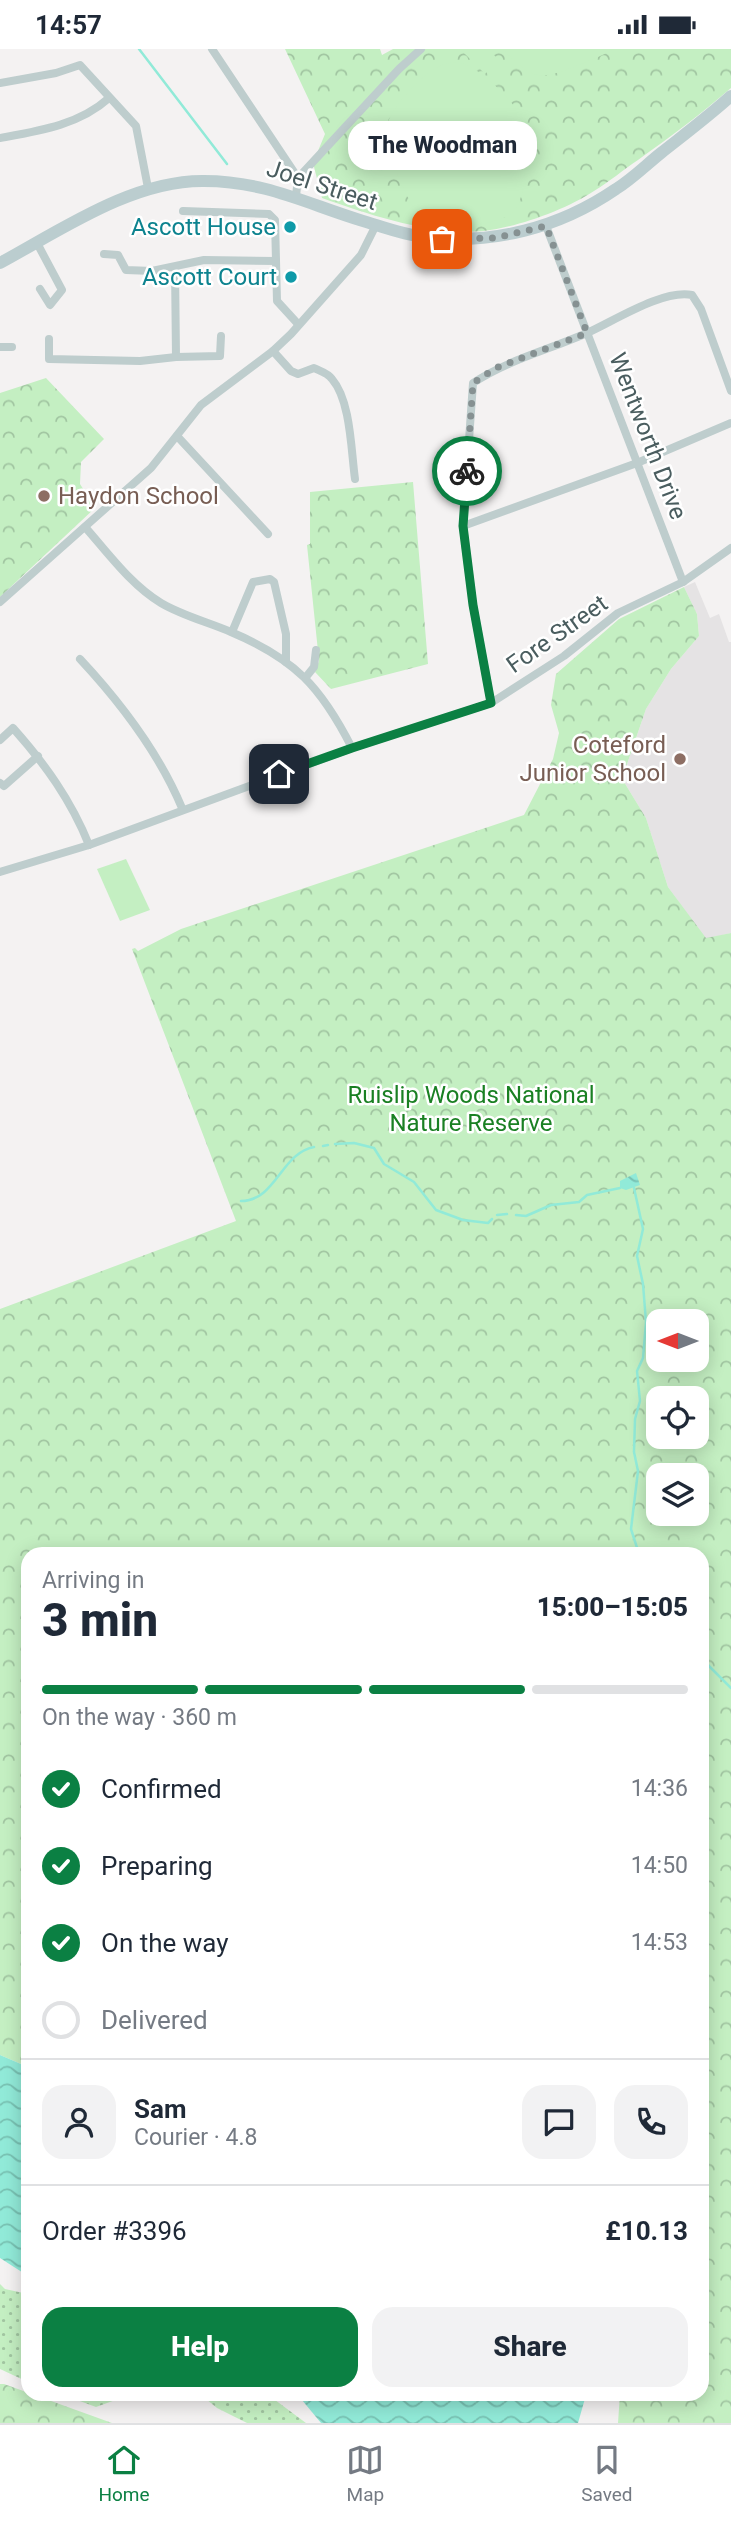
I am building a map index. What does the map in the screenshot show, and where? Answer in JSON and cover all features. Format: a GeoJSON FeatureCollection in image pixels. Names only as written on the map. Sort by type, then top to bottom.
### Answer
{"type":"FeatureCollection","features":[{"type":"Feature","properties":{"kind":"main road","name":"Joel Street"},"geometry":{"type":"LineString","coordinates":[[0,263],[81,219],[148,188],[203,180],[254,184],[376,225],[422,237],[461,240],[495,238],[546,226],[585,208],[617,189],[730,100]]}},
{"type":"Feature","properties":{"kind":"street"},"geometry":{"type":"LineString","coordinates":[[212,49],[299,178]]}},
{"type":"Feature","properties":{"kind":"street"},"geometry":{"type":"LineString","coordinates":[[296,196],[299,178],[399,69],[421,49]]}},
{"type":"Feature","properties":{"kind":"street"},"geometry":{"type":"LineString","coordinates":[[0,83],[56,73],[80,65],[136,126],[148,188]]}},
{"type":"Feature","properties":{"kind":"street"},"geometry":{"type":"LineString","coordinates":[[0,138],[65,124],[98,108],[109,98]]}},
{"type":"Feature","properties":{"kind":"street"},"geometry":{"type":"LineString","coordinates":[[183,211],[269,213],[275,220],[277,301],[298,324]]}},
{"type":"Feature","properties":{"kind":"street"},"geometry":{"type":"LineString","coordinates":[[0,602],[151,468],[201,405],[273,351],[361,255],[376,225]]}},
{"type":"Feature","properties":{"kind":"street","name":"Wentworth Drive"},"geometry":{"type":"LineString","coordinates":[[546,226],[683,582]]}},
{"type":"Feature","properties":{"kind":"street"},"geometry":{"type":"LineString","coordinates":[[37,243],[62,290],[50,305],[40,289]]}},
{"type":"Feature","properties":{"kind":"street"},"geometry":{"type":"LineString","coordinates":[[104,254],[118,255],[126,270],[152,271],[204,260],[276,261]]}},
{"type":"Feature","properties":{"kind":"street"},"geometry":{"type":"LineString","coordinates":[[175,267],[176,357]]}},
{"type":"Feature","properties":{"kind":"street"},"geometry":{"type":"LineString","coordinates":[[491,703],[473,605],[463,526],[473,383],[496,368],[587,333],[635,309],[681,293],[692,295],[701,309],[731,391]]}},
{"type":"Feature","properties":{"kind":"street"},"geometry":{"type":"LineString","coordinates":[[49,339],[49,359],[140,361],[220,356],[221,336]]}},
{"type":"Feature","properties":{"kind":"street"},"geometry":{"type":"LineString","coordinates":[[0,347],[12,347]]}},
{"type":"Feature","properties":{"kind":"street"},"geometry":{"type":"LineString","coordinates":[[273,351],[291,371],[298,374],[314,368],[331,376],[341,392],[349,428],[355,479]]}},
{"type":"Feature","properties":{"kind":"street"},"geometry":{"type":"LineString","coordinates":[[463,526],[638,463],[731,423]]}},
{"type":"Feature","properties":{"kind":"street"},"geometry":{"type":"LineString","coordinates":[[177,436],[268,534]]}},
{"type":"Feature","properties":{"kind":"street"},"geometry":{"type":"LineString","coordinates":[[85,527],[122,569],[161,602],[272,652],[306,677],[333,711],[352,748]]}},
{"type":"Feature","properties":{"kind":"street","name":"Fore Street"},"geometry":{"type":"LineString","coordinates":[[0,872],[89,845],[352,748],[491,703],[564,656],[618,613],[683,582],[731,548]]}},
{"type":"Feature","properties":{"kind":"street"},"geometry":{"type":"LineString","coordinates":[[232,632],[253,582],[270,579],[274,582],[286,634],[286,662]]}},
{"type":"Feature","properties":{"kind":"street"},"geometry":{"type":"LineString","coordinates":[[306,677],[314,667],[316,650]]}},
{"type":"Feature","properties":{"kind":"street"},"geometry":{"type":"LineString","coordinates":[[80,659],[137,729],[172,783],[182,809]]}},
{"type":"Feature","properties":{"kind":"street"},"geometry":{"type":"LineString","coordinates":[[0,740],[13,728],[38,757],[57,781],[80,821],[89,845]]}},
{"type":"Feature","properties":{"kind":"street"},"geometry":{"type":"LineString","coordinates":[[0,783],[4,786],[38,757]]}},
{"type":"Feature","properties":{"kind":"shaded area","name":"Coteford Junior School"},"geometry":{"type":"Polygon","coordinates":[[[695,582],[710,618],[719,614],[731,642],[731,933],[706,939],[668,887],[646,818],[624,782],[625,770],[646,709],[671,669],[699,636],[697,614],[684,587],[695,582]]]}},
{"type":"Feature","properties":{"kind":"green space"},"geometry":{"type":"Polygon","coordinates":[[[285,49],[380,49],[382,55],[393,49],[731,49],[731,88],[611,180],[569,205],[526,222],[497,229],[464,232],[423,227],[381,217],[322,198],[313,163],[325,134],[285,49]]]}},
{"type":"Feature","properties":{"kind":"green space"},"geometry":{"type":"Polygon","coordinates":[[[460,49],[488,49],[499,60],[485,74],[460,49]]]}},
{"type":"Feature","properties":{"kind":"green space"},"geometry":{"type":"Polygon","coordinates":[[[503,49],[613,49],[554,74],[537,75],[521,67],[503,49]]]}},
{"type":"Feature","properties":{"kind":"green space"},"geometry":{"type":"Polygon","coordinates":[[[447,63],[461,63],[485,77],[502,92],[519,115],[523,137],[524,181],[518,205],[512,213],[495,221],[471,226],[440,227],[429,224],[422,218],[406,194],[393,162],[386,133],[387,124],[403,98],[428,73],[447,63]]]}},
{"type":"Feature","properties":{"kind":"green space","name":"Haydon School"},"geometry":{"type":"Polygon","coordinates":[[[46,378],[104,439],[81,462],[80,484],[95,508],[0,597],[0,393],[46,378]]]}},
{"type":"Feature","properties":{"kind":"green space"},"geometry":{"type":"Polygon","coordinates":[[[413,482],[428,664],[331,689],[315,672],[319,661],[307,545],[310,544],[310,492],[413,482]]]}},
{"type":"Feature","properties":{"kind":"green space","name":"Ruislip Woods National Nature Reserve"},"geometry":{"type":"Polygon","coordinates":[[[684,587],[697,614],[699,636],[671,669],[646,709],[625,770],[624,782],[646,818],[668,887],[706,938],[731,933],[731,2423],[618,2423],[620,2401],[709,2401],[709,1547],[21,1547],[21,2064],[0,2055],[0,1309],[236,1221],[132,949],[138,951],[181,929],[524,815],[553,759],[559,733],[551,705],[556,674],[619,619],[684,587]]]}},
{"type":"Feature","properties":{"kind":"green space"},"geometry":{"type":"Polygon","coordinates":[[[126,859],[150,910],[120,921],[97,869],[126,859]]]}},
{"type":"Feature","properties":{"kind":"green space"},"geometry":{"type":"Polygon","coordinates":[[[0,2284],[5,2289],[21,2292],[21,2379],[0,2369],[0,2284]]]}},
{"type":"Feature","properties":{"kind":"green space"},"geometry":{"type":"Polygon","coordinates":[[[0,2384],[4,2384],[21,2390],[21,2401],[51,2401],[112,2423],[0,2423],[0,2384]]]}},
{"type":"Feature","properties":{"kind":"green space"},"geometry":{"type":"Polygon","coordinates":[[[80,2401],[113,2401],[96,2407],[80,2401]]]}},
{"type":"Feature","properties":{"kind":"green space"},"geometry":{"type":"Polygon","coordinates":[[[208,2401],[276,2401],[306,2423],[247,2423],[208,2401]]]}},
{"type":"Feature","properties":{"kind":"water"},"geometry":{"type":"Polygon","coordinates":[[[636,1173],[640,1185],[626,1190],[620,1188],[620,1181],[636,1173]]]}},
{"type":"Feature","properties":{"kind":"water"},"geometry":{"type":"Polygon","coordinates":[[[0,2055],[21,2064],[21,2272],[0,2258],[0,2055]]]}},
{"type":"Feature","properties":{"kind":"water"},"geometry":{"type":"Polygon","coordinates":[[[303,2401],[584,2401],[578,2423],[321,2423],[303,2401]]]}},
{"type":"Feature","properties":{"kind":"waterway"},"geometry":{"type":"LineString","coordinates":[[139,49],[227,164]]}},
{"type":"Feature","properties":{"kind":"waterway"},"geometry":{"type":"LineString","coordinates":[[335,1144],[354,1143],[374,1148],[384,1164],[414,1182],[436,1210],[463,1220],[488,1223],[492,1219]]}},
{"type":"Feature","properties":{"kind":"waterway"},"geometry":{"type":"LineString","coordinates":[[323,1146],[328,1145]]}},
{"type":"Feature","properties":{"kind":"waterway"},"geometry":{"type":"LineString","coordinates":[[241,1201],[253,1199],[263,1193],[294,1158],[314,1147]]}},
{"type":"Feature","properties":{"kind":"waterway"},"geometry":{"type":"LineString","coordinates":[[516,1215],[526,1216],[551,1205],[579,1202],[587,1195],[620,1188]]}},
{"type":"Feature","properties":{"kind":"waterway"},"geometry":{"type":"LineString","coordinates":[[634,1188],[643,1229],[637,1256],[643,1284],[646,1322],[643,1358],[637,1371],[640,1401],[635,1419],[634,1452],[638,1471],[631,1529],[637,1547]]}},
{"type":"Feature","properties":{"kind":"waterway"},"geometry":{"type":"LineString","coordinates":[[497,1215],[507,1214]]}},
{"type":"Feature","properties":{"kind":"waterway"},"geometry":{"type":"LineString","coordinates":[[709,1666],[731,1688]]}},
{"type":"Feature","properties":{"kind":"way so far"},"geometry":{"type":"LineString","coordinates":[[442,239],[495,238],[546,226],[587,333],[496,368],[473,383],[467,471]]}},
{"type":"Feature","properties":{"kind":"place","name":"Ascott House"},"geometry":{"type":"Point","coordinates":[290,227]}},
{"type":"Feature","properties":{"kind":"place","name":"The Woodman"},"geometry":{"type":"Point","coordinates":[442,239]}},
{"type":"Feature","properties":{"kind":"place","name":"Ascott Court"},"geometry":{"type":"Point","coordinates":[291,277]}},
{"type":"Feature","properties":{"kind":"place","name":"Haydon School"},"geometry":{"type":"Point","coordinates":[44,496]}},
{"type":"Feature","properties":{"kind":"place","name":"Coteford Junior School"},"geometry":{"type":"Point","coordinates":[680,759]}},
{"type":"Feature","properties":{"kind":"route"},"geometry":{"type":"LineString","coordinates":[[279,774],[491,703],[473,605],[463,526],[467,471]]}}]}
